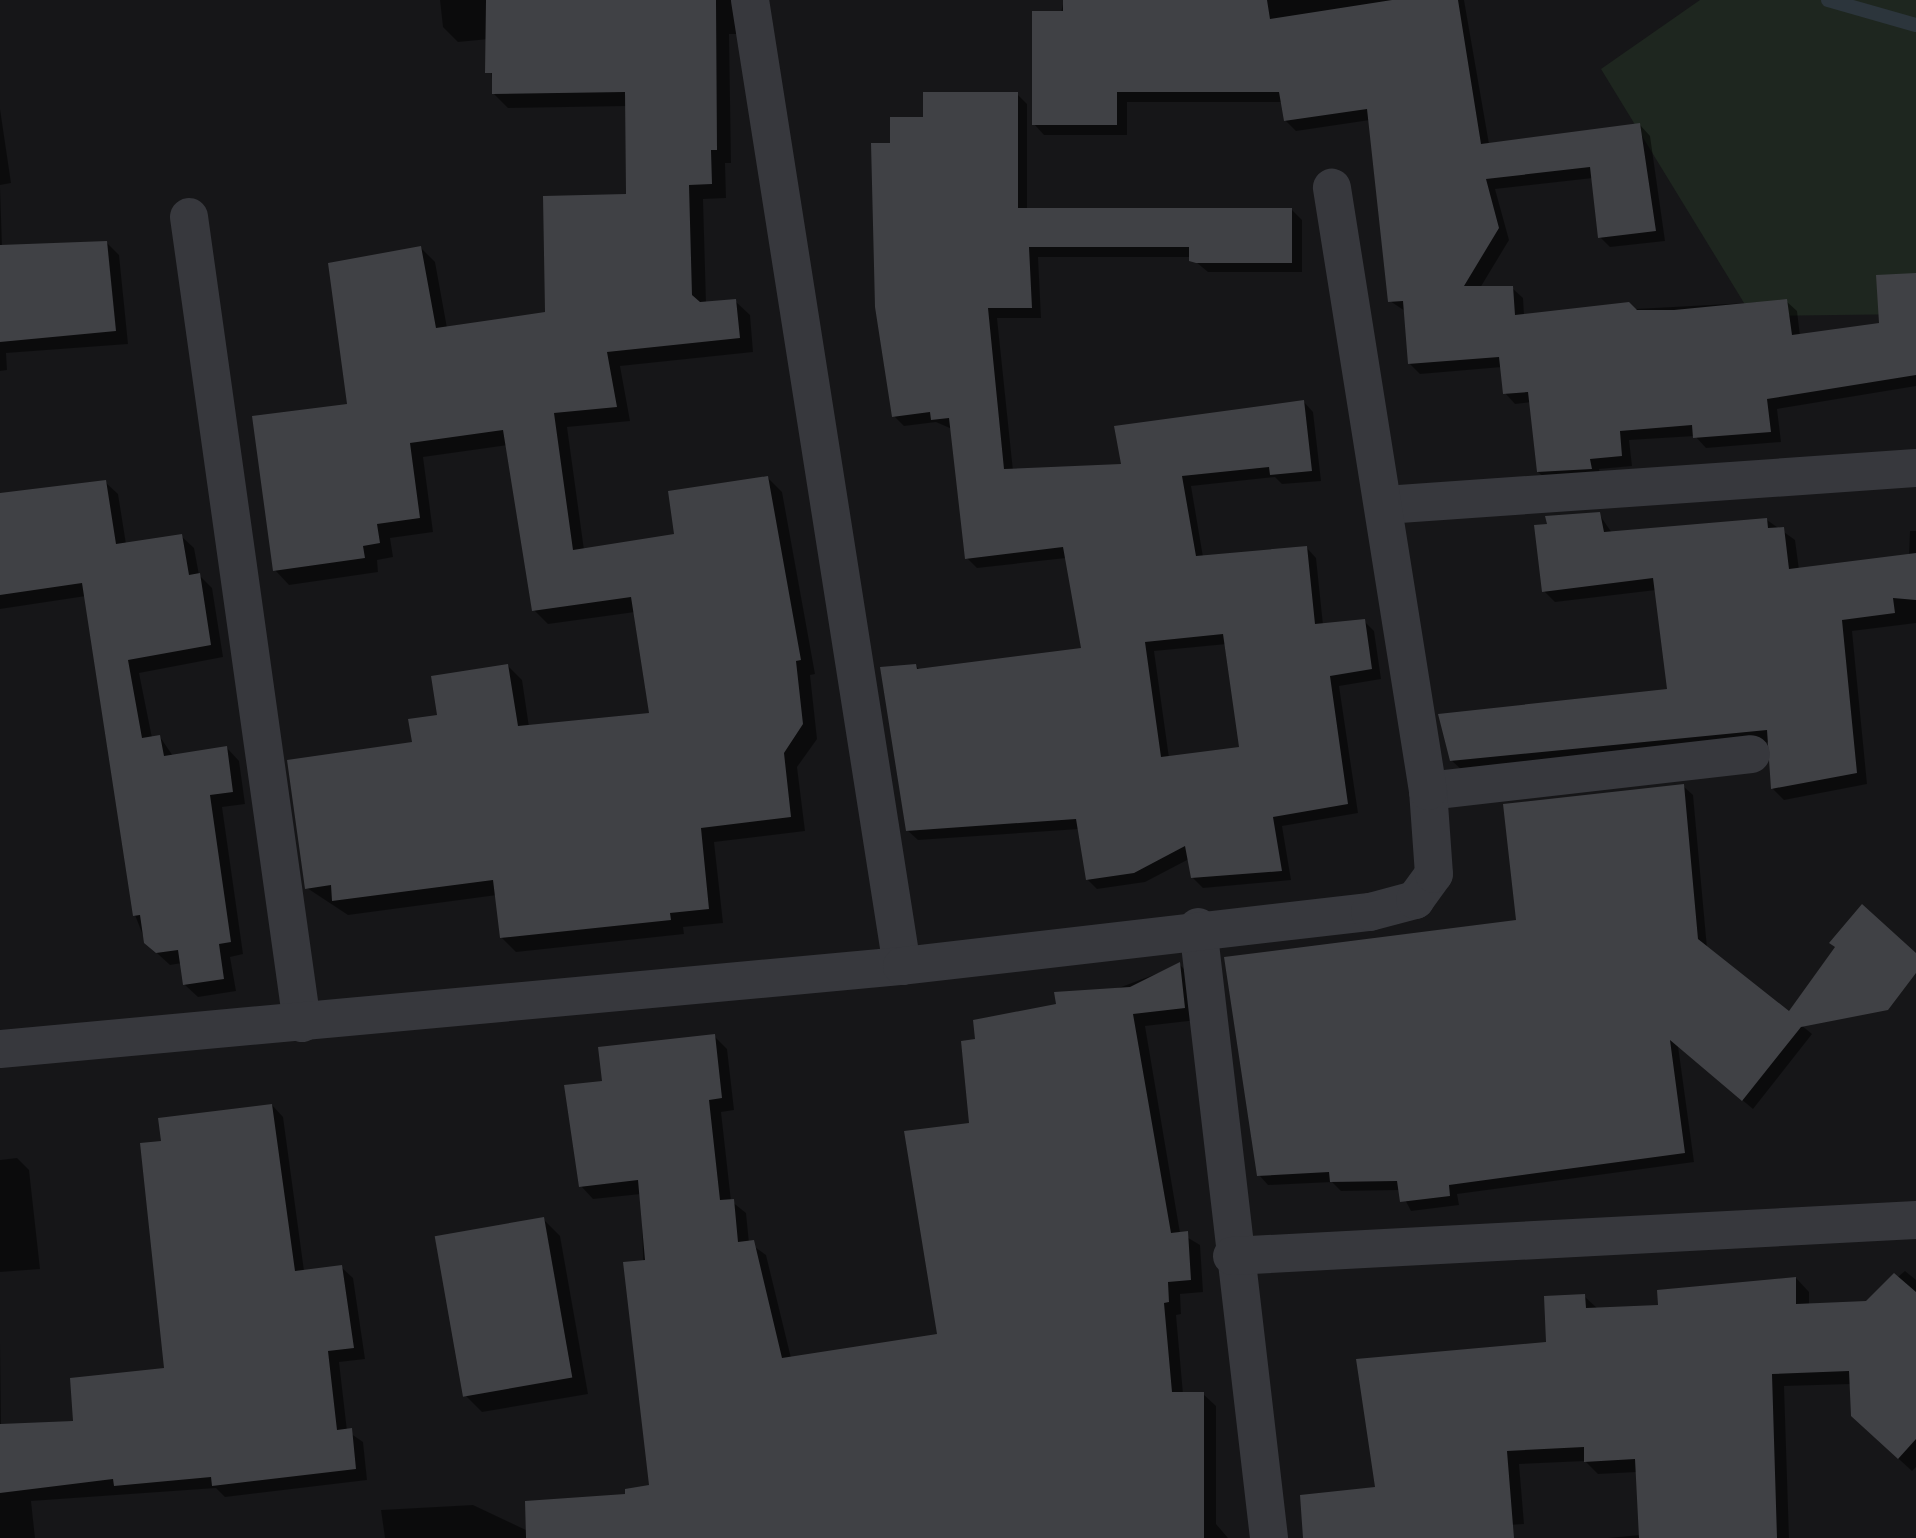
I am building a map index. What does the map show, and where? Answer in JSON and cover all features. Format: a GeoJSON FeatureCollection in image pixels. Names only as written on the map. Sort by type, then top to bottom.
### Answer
{"type":"FeatureCollection","features":[{"type":"Feature","properties":{"kind":"street"},"geometry":{"type":"LineString","coordinates":[[750,0],[902,966]]}},
{"type":"Feature","properties":{"kind":"street"},"geometry":{"type":"LineString","coordinates":[[0,1049],[902,966],[1198,928],[1370,912],[1415,900],[1434,874],[1428,791],[1385,505],[1332,188]]}},
{"type":"Feature","properties":{"kind":"street"},"geometry":{"type":"LineString","coordinates":[[190,217],[302,1023]]}},
{"type":"Feature","properties":{"kind":"street"},"geometry":{"type":"LineString","coordinates":[[1385,505],[1916,468]]}},
{"type":"Feature","properties":{"kind":"street"},"geometry":{"type":"LineString","coordinates":[[1428,791],[1751,754]]}},
{"type":"Feature","properties":{"kind":"street"},"geometry":{"type":"LineString","coordinates":[[1198,928],[1232,1256],[1269,1538]]}},
{"type":"Feature","properties":{"kind":"street"},"geometry":{"type":"LineString","coordinates":[[1232,1256],[1916,1220]]}},
{"type":"Feature","properties":{"kind":"shaded area"},"geometry":{"type":"Polygon","coordinates":[[[1700,0],[1916,0],[1916,314],[1752,316],[1601,69],[1700,0]]]}},
{"type":"Feature","properties":{"kind":"building"},"geometry":{"type":"Polygon","coordinates":[[[486,0],[716,0],[717,150],[711,150],[712,184],[689,185],[692,295],[700,302],[736,299],[740,338],[607,352],[617,407],[554,413],[573,550],[674,534],[668,491],[768,476],[801,660],[796,661],[803,724],[784,753],[791,817],[701,828],[709,909],[670,913],[671,920],[500,938],[493,880],[332,901],[331,885],[305,889],[287,760],[412,742],[408,719],[437,715],[431,676],[508,664],[518,726],[649,713],[631,597],[532,611],[503,430],[410,443],[420,518],[377,524],[380,543],[363,546],[365,558],[273,571],[252,416],[347,404],[328,263],[421,246],[436,328],[545,312],[543,196],[626,194],[625,92],[492,94],[492,73],[485,73],[486,0]]]}},
{"type":"Feature","properties":{"kind":"building"},"geometry":{"type":"Polygon","coordinates":[[[1063,0],[1267,0],[1270,19],[1392,0],[1458,0],[1481,144],[1640,123],[1656,231],[1598,238],[1590,167],[1486,179],[1499,228],[1464,286],[1513,286],[1515,315],[1629,302],[1637,310],[1674,310],[1787,299],[1792,335],[1879,323],[1876,275],[1916,273],[1916,375],[1767,399],[1771,432],[1693,438],[1692,425],[1620,431],[1622,456],[1590,459],[1592,469],[1537,472],[1528,392],[1503,394],[1499,357],[1408,364],[1403,301],[1388,302],[1367,109],[1284,121],[1279,92],[1117,92],[1117,125],[1032,125],[1032,11],[1063,11],[1063,0]]]}},
{"type":"Feature","properties":{"kind":"building"},"geometry":{"type":"Polygon","coordinates":[[[923,92],[1018,92],[1018,208],[1292,208],[1292,263],[1196,263],[1189,261],[1189,247],[1029,247],[1032,308],[988,308],[1004,469],[1121,464],[1114,426],[1304,400],[1312,471],[1270,475],[1269,467],[1182,476],[1196,556],[1307,546],[1315,624],[1365,619],[1372,669],[1330,676],[1348,804],[1273,817],[1282,871],[1191,878],[1185,846],[1134,873],[1086,880],[1076,819],[906,831],[880,667],[916,664],[917,669],[1081,648],[1063,547],[965,559],[949,418],[931,420],[930,412],[892,417],[875,307],[871,143],[890,143],[890,117],[923,117],[923,92]],[[1223,634],[1145,642],[1161,757],[1239,747],[1223,634]]]}},
{"type":"Feature","properties":{"kind":"building"},"geometry":{"type":"Polygon","coordinates":[[[107,241],[116,331],[0,342],[0,245],[107,241]]]}},
{"type":"Feature","properties":{"kind":"building"},"geometry":{"type":"Polygon","coordinates":[[[106,480],[116,544],[182,534],[189,575],[200,573],[211,645],[128,660],[142,738],[160,735],[164,756],[227,746],[233,792],[210,795],[231,942],[219,944],[224,979],[183,985],[178,950],[156,953],[144,943],[140,915],[133,916],[82,583],[0,595],[0,493],[106,480]]]}},
{"type":"Feature","properties":{"kind":"building"},"geometry":{"type":"Polygon","coordinates":[[[1600,512],[1604,532],[1767,518],[1768,528],[1784,527],[1789,569],[1916,553],[1916,600],[1893,598],[1895,613],[1842,620],[1857,773],[1771,789],[1767,730],[1450,761],[1438,714],[1667,689],[1653,578],[1542,592],[1534,525],[1547,524],[1545,516],[1600,512]]]}},
{"type":"Feature","properties":{"kind":"building"},"geometry":{"type":"Polygon","coordinates":[[[1684,784],[1698,939],[1789,1011],[1835,947],[1829,943],[1862,904],[1916,953],[1916,973],[1888,1010],[1801,1027],[1742,1101],[1670,1040],[1685,1153],[1449,1185],[1450,1196],[1400,1202],[1397,1181],[1330,1182],[1329,1172],[1257,1176],[1224,957],[1516,920],[1503,804],[1684,784]]]}},
{"type":"Feature","properties":{"kind":"building"},"geometry":{"type":"Polygon","coordinates":[[[1180,962],[1185,1008],[1133,1014],[1171,1233],[1188,1231],[1191,1280],[1168,1282],[1169,1302],[1164,1303],[1172,1392],[1204,1392],[1204,1538],[526,1538],[525,1501],[625,1494],[625,1489],[649,1485],[623,1262],[645,1260],[638,1180],[579,1187],[564,1085],[602,1081],[598,1047],[715,1034],[722,1098],[709,1100],[720,1200],[734,1199],[738,1242],[754,1240],[782,1358],[937,1334],[904,1131],[969,1123],[961,1041],[975,1039],[973,1020],[1056,1004],[1054,992],[1130,987],[1180,962]]]}},
{"type":"Feature","properties":{"kind":"building"},"geometry":{"type":"Polygon","coordinates":[[[272,1104],[295,1271],[342,1265],[354,1348],[328,1351],[337,1430],[352,1428],[356,1469],[212,1486],[211,1477],[114,1486],[113,1479],[0,1493],[0,1424],[73,1421],[70,1378],[164,1368],[140,1143],[161,1141],[158,1118],[272,1104]]]}},
{"type":"Feature","properties":{"kind":"building"},"geometry":{"type":"Polygon","coordinates":[[[544,1217],[572,1378],[463,1397],[435,1236],[544,1217]]]}},
{"type":"Feature","properties":{"kind":"building"},"geometry":{"type":"Polygon","coordinates":[[[1894,1273],[1916,1292],[1916,1439],[1898,1459],[1851,1416],[1849,1371],[1772,1374],[1777,1538],[1639,1538],[1635,1459],[1584,1462],[1584,1447],[1507,1451],[1514,1538],[1303,1538],[1300,1495],[1375,1487],[1356,1359],[1546,1342],[1544,1296],[1585,1294],[1586,1308],[1658,1305],[1657,1290],[1796,1277],[1796,1304],[1866,1301],[1894,1273]]]}},
{"type":"Feature","properties":{"kind":"waterway"},"geometry":{"type":"LineString","coordinates":[[1828,0],[1916,25]]}}]}
